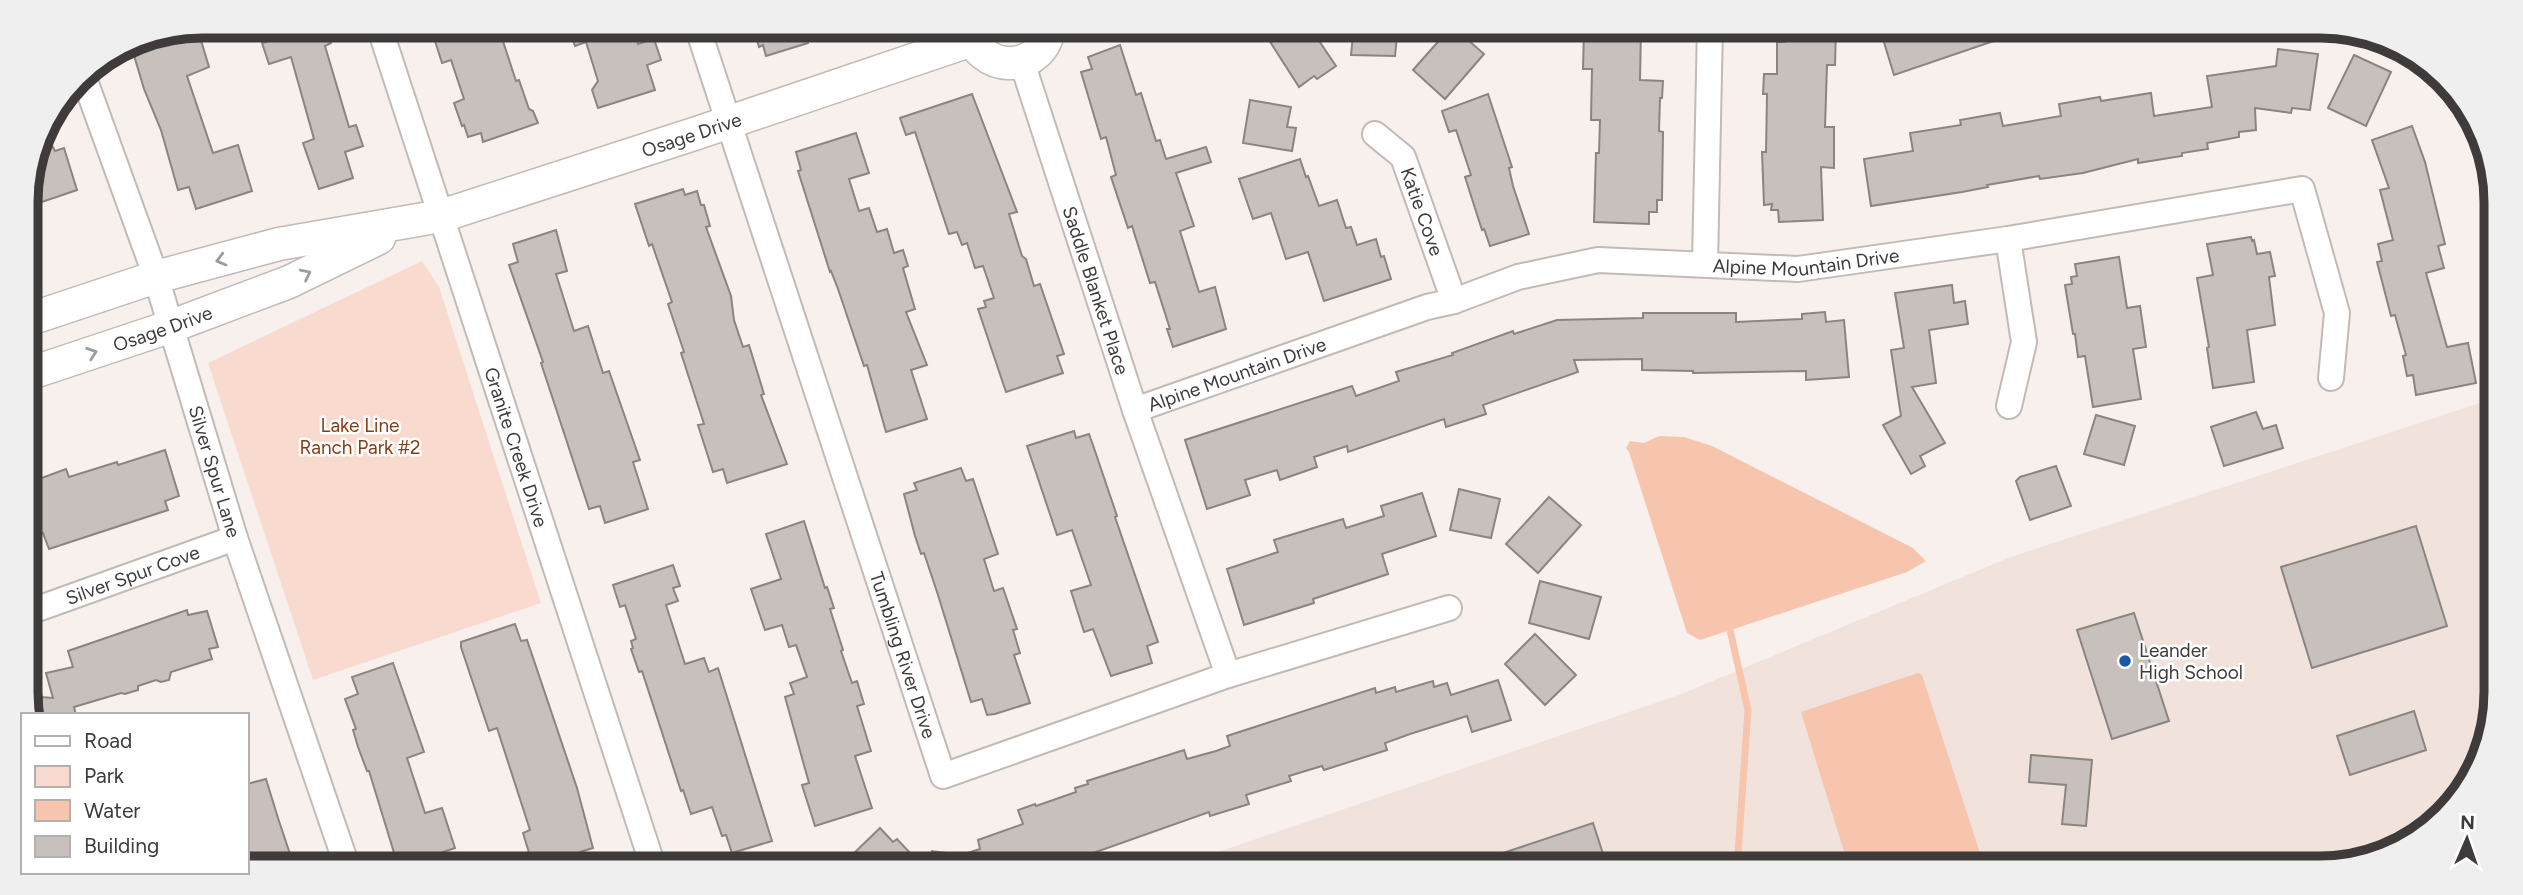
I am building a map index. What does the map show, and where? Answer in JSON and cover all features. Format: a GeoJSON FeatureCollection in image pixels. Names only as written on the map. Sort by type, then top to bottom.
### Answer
{"type":"FeatureCollection","features":[{"type":"Feature","properties":{"kind":"street","name":"Granite Creek Drive"},"geometry":{"type":"LineString","coordinates":[[383,38],[650,856]]}},
{"type":"Feature","properties":{"kind":"street","name":"Tumbling River Drive"},"geometry":{"type":"LineString","coordinates":[[701,38],[943,776],[1228,675],[1449,608]]}},
{"type":"Feature","properties":{"kind":"street","name":"Osage Drive"},"geometry":{"type":"LineString","coordinates":[[39,316],[156,277],[279,244],[408,224],[441,216],[729,122],[957,38]]}},
{"type":"Feature","properties":{"kind":"street"},"geometry":{"type":"LineString","coordinates":[[973,38],[979,50],[988,58],[1010,64],[1022,62],[1039,50],[1046,38]]}},
{"type":"Feature","properties":{"kind":"street"},"geometry":{"type":"LineString","coordinates":[[1705,264],[1710,38]]}},
{"type":"Feature","properties":{"kind":"street","name":"Saddle Blanket Place"},"geometry":{"type":"LineString","coordinates":[[1022,62],[1135,410],[1228,675]]}},
{"type":"Feature","properties":{"kind":"street","name":"Silver Spur Lane"},"geometry":{"type":"LineString","coordinates":[[86,87],[156,277],[235,538],[344,856]]}},
{"type":"Feature","properties":{"kind":"street","name":"Katie Cove"},"geometry":{"type":"LineString","coordinates":[[1375,134],[1403,157],[1454,301]]}},
{"type":"Feature","properties":{"kind":"street","name":"Alpine Mountain Drive"},"geometry":{"type":"LineString","coordinates":[[1135,410],[1518,277],[1598,260],[1798,269],[2008,239],[2302,189],[2337,313],[2331,379]]}},
{"type":"Feature","properties":{"kind":"street","name":"Osage Drive"},"geometry":{"type":"LineString","coordinates":[[39,370],[172,326],[289,282],[408,224]]}},
{"type":"Feature","properties":{"kind":"street"},"geometry":{"type":"LineString","coordinates":[[2008,239],[2024,342],[2009,406]]}},
{"type":"Feature","properties":{"kind":"street","name":"Silver Spur Cove"},"geometry":{"type":"LineString","coordinates":[[38,609],[235,538]]}},
{"type":"Feature","properties":{"kind":"shaded area","name":"Leander High School"},"geometry":{"type":"Polygon","coordinates":[[[2484,402],[2484,693],[2481,725],[2463,775],[2441,804],[2432,804],[2432,813],[2403,835],[2373,848],[2332,856],[1206,856],[1679,695],[2008,558],[2484,402]]]}},
{"type":"Feature","properties":{"kind":"green space","name":"Lake Line Ranch Park #2"},"geometry":{"type":"Polygon","coordinates":[[[422,261],[439,287],[541,603],[313,680],[208,363],[422,261]]]}},
{"type":"Feature","properties":{"kind":"water"},"geometry":{"type":"Polygon","coordinates":[[[1659,436],[1684,437],[1712,446],[1913,548],[1926,561],[1907,572],[1700,640],[1687,633],[1626,448],[1630,441],[1644,443],[1659,436]]]}},
{"type":"Feature","properties":{"kind":"water"},"geometry":{"type":"Polygon","coordinates":[[[1918,673],[1922,675],[1981,856],[1845,856],[1801,712],[1918,673]]]}},
{"type":"Feature","properties":{"kind":"building"},"geometry":{"type":"Polygon","coordinates":[[[200,38],[209,67],[187,76],[213,153],[238,145],[252,191],[196,209],[189,187],[178,190],[161,130],[133,54],[160,44],[200,38]]]}},
{"type":"Feature","properties":{"kind":"building"},"geometry":{"type":"Polygon","coordinates":[[[265,38],[330,38],[331,43],[325,46],[349,127],[356,125],[363,146],[345,152],[353,178],[319,189],[303,143],[314,139],[291,57],[269,64],[262,43],[266,42],[265,38]]]}},
{"type":"Feature","properties":{"kind":"building"},"geometry":{"type":"Polygon","coordinates":[[[444,38],[502,38],[516,81],[519,80],[529,109],[533,111],[538,123],[483,142],[481,133],[468,137],[454,103],[464,99],[451,60],[442,63],[435,41],[444,38]]]}},
{"type":"Feature","properties":{"kind":"building"},"geometry":{"type":"Polygon","coordinates":[[[572,38],[636,38],[638,44],[654,39],[661,60],[647,65],[655,90],[598,108],[592,90],[598,81],[586,42],[575,46],[572,38]]]}},
{"type":"Feature","properties":{"kind":"building"},"geometry":{"type":"Polygon","coordinates":[[[756,38],[806,38],[808,43],[766,56],[763,45],[759,47],[756,38]]]}},
{"type":"Feature","properties":{"kind":"building"},"geometry":{"type":"Polygon","coordinates":[[[1268,38],[1317,38],[1336,66],[1317,79],[1314,76],[1299,87],[1268,38]]]}},
{"type":"Feature","properties":{"kind":"building"},"geometry":{"type":"Polygon","coordinates":[[[1353,38],[1397,38],[1395,56],[1351,55],[1353,38]]]}},
{"type":"Feature","properties":{"kind":"building"},"geometry":{"type":"Polygon","coordinates":[[[1441,38],[1466,38],[1484,54],[1445,99],[1413,70],[1441,38]]]}},
{"type":"Feature","properties":{"kind":"building"},"geometry":{"type":"Polygon","coordinates":[[[1584,38],[1641,38],[1640,80],[1663,81],[1659,131],[1663,132],[1662,200],[1657,200],[1657,212],[1649,212],[1649,224],[1594,222],[1600,120],[1591,120],[1592,69],[1583,69],[1584,38]]]}},
{"type":"Feature","properties":{"kind":"building"},"geometry":{"type":"Polygon","coordinates":[[[1785,38],[1836,38],[1835,65],[1827,65],[1825,127],[1834,127],[1834,168],[1821,167],[1823,220],[1779,222],[1778,210],[1771,210],[1772,204],[1764,205],[1762,152],[1766,152],[1767,94],[1763,94],[1764,74],[1777,74],[1777,42],[1785,42],[1785,38]]]}},
{"type":"Feature","properties":{"kind":"building"},"geometry":{"type":"Polygon","coordinates":[[[1883,38],[2003,38],[1894,75],[1883,38]]]}},
{"type":"Feature","properties":{"kind":"building"},"geometry":{"type":"Polygon","coordinates":[[[1120,45],[1136,95],[1141,93],[1156,141],[1160,140],[1166,159],[1206,147],[1211,162],[1176,173],[1194,226],[1180,231],[1199,292],[1215,287],[1226,329],[1173,347],[1155,282],[1150,283],[1132,226],[1128,228],[1111,177],[1116,175],[1106,137],[1101,139],[1081,72],[1092,69],[1088,57],[1120,45]]]}},
{"type":"Feature","properties":{"kind":"building"},"geometry":{"type":"Polygon","coordinates":[[[2278,49],[2318,54],[2310,110],[2292,108],[2291,113],[2255,108],[2256,130],[2239,132],[2239,137],[2207,143],[2208,149],[2182,153],[2182,156],[2138,163],[2138,159],[2083,173],[2040,179],[2039,176],[1962,192],[1871,206],[1864,159],[1913,151],[1910,133],[1961,125],[1960,120],[2000,113],[2003,126],[2061,116],[2059,104],[2100,97],[2101,101],[2151,93],[2154,116],[2212,107],[2207,76],[2276,66],[2278,49]]]}},
{"type":"Feature","properties":{"kind":"building"},"geometry":{"type":"Polygon","coordinates":[[[2354,55],[2391,72],[2366,126],[2328,108],[2354,55]]]}},
{"type":"Feature","properties":{"kind":"building"},"geometry":{"type":"Polygon","coordinates":[[[972,94],[1017,212],[1009,214],[1022,256],[1026,259],[1034,286],[1040,284],[1064,354],[1057,356],[1063,373],[1006,392],[978,309],[986,307],[984,301],[994,298],[983,266],[975,268],[967,243],[962,245],[957,232],[949,234],[915,132],[906,135],[900,118],[972,94]]]}},
{"type":"Feature","properties":{"kind":"building"},"geometry":{"type":"Polygon","coordinates":[[[1488,94],[1512,167],[1509,168],[1513,186],[1529,234],[1490,246],[1465,177],[1471,175],[1456,130],[1449,132],[1442,111],[1488,94]]]}},
{"type":"Feature","properties":{"kind":"building"},"geometry":{"type":"Polygon","coordinates":[[[1250,100],[1291,107],[1287,127],[1296,128],[1292,151],[1243,143],[1250,100]]]}},
{"type":"Feature","properties":{"kind":"building"},"geometry":{"type":"Polygon","coordinates":[[[2412,126],[2425,162],[2445,244],[2438,246],[2444,268],[2426,273],[2447,347],[2468,343],[2476,383],[2416,395],[2413,375],[2407,376],[2403,356],[2406,355],[2395,315],[2391,316],[2377,262],[2382,261],[2378,244],[2393,240],[2380,190],[2389,188],[2372,140],[2412,126]]]}},
{"type":"Feature","properties":{"kind":"building"},"geometry":{"type":"Polygon","coordinates":[[[856,133],[869,173],[849,179],[859,211],[869,208],[877,232],[887,229],[894,253],[903,250],[908,266],[903,268],[915,309],[906,312],[927,365],[911,370],[927,419],[886,432],[867,365],[864,366],[830,272],[798,171],[801,170],[796,152],[856,133]]]}},
{"type":"Feature","properties":{"kind":"building"},"geometry":{"type":"Polygon","coordinates":[[[53,147],[55,151],[64,148],[77,190],[39,203],[40,181],[48,149],[53,147]]]}},
{"type":"Feature","properties":{"kind":"building"},"geometry":{"type":"Polygon","coordinates":[[[1300,159],[1319,206],[1337,200],[1346,228],[1351,227],[1357,245],[1376,239],[1391,279],[1324,301],[1308,252],[1286,259],[1271,213],[1253,219],[1239,179],[1300,159]]]}},
{"type":"Feature","properties":{"kind":"building"},"geometry":{"type":"Polygon","coordinates":[[[683,189],[685,195],[697,191],[701,205],[704,205],[710,226],[706,227],[731,296],[734,320],[743,347],[749,345],[764,394],[761,395],[787,464],[727,483],[723,469],[713,472],[698,425],[704,424],[668,304],[672,302],[635,204],[683,189]]]}},
{"type":"Feature","properties":{"kind":"building"},"geometry":{"type":"Polygon","coordinates":[[[556,230],[567,271],[556,274],[574,331],[588,326],[603,373],[609,371],[640,460],[633,462],[648,509],[605,523],[600,506],[589,509],[509,265],[518,262],[513,244],[556,230]]]}},
{"type":"Feature","properties":{"kind":"building"},"geometry":{"type":"Polygon","coordinates":[[[2251,237],[2257,254],[2270,252],[2275,276],[2269,277],[2275,325],[2247,330],[2254,382],[2213,388],[2197,278],[2213,275],[2207,244],[2251,237]]]}},
{"type":"Feature","properties":{"kind":"building"},"geometry":{"type":"Polygon","coordinates":[[[2119,257],[2127,308],[2140,306],[2146,347],[2133,349],[2141,399],[2093,407],[2085,356],[2078,357],[2065,285],[2072,284],[2071,277],[2077,276],[2075,264],[2119,257]]]}},
{"type":"Feature","properties":{"kind":"building"},"geometry":{"type":"Polygon","coordinates":[[[1952,285],[1954,303],[1965,301],[1968,324],[1929,330],[1936,383],[1912,387],[1945,443],[1920,456],[1925,466],[1911,474],[1883,425],[1901,416],[1891,350],[1904,348],[1895,293],[1952,285]]]}},
{"type":"Feature","properties":{"kind":"building"},"geometry":{"type":"Polygon","coordinates":[[[1825,312],[1826,322],[1844,320],[1849,377],[1806,380],[1806,371],[1693,373],[1642,370],[1642,359],[1574,360],[1578,372],[1483,405],[1486,414],[1446,427],[1444,419],[1348,452],[1347,446],[1314,457],[1317,467],[1280,480],[1277,470],[1245,480],[1250,495],[1207,509],[1185,440],[1352,386],[1356,396],[1399,381],[1396,372],[1453,355],[1452,353],[1513,331],[1514,334],[1557,320],[1643,318],[1643,313],[1736,313],[1736,322],[1802,319],[1802,314],[1825,312]]]}},
{"type":"Feature","properties":{"kind":"building"},"geometry":{"type":"Polygon","coordinates":[[[2256,412],[2263,429],[2276,425],[2283,448],[2224,466],[2211,427],[2256,412]]]}},
{"type":"Feature","properties":{"kind":"building"},"geometry":{"type":"Polygon","coordinates":[[[2096,415],[2135,426],[2124,465],[2084,454],[2096,415]]]}},
{"type":"Feature","properties":{"kind":"building"},"geometry":{"type":"Polygon","coordinates":[[[1074,431],[1076,438],[1089,434],[1158,642],[1147,646],[1152,663],[1111,676],[1093,629],[1084,632],[1071,591],[1091,585],[1072,530],[1057,535],[1027,446],[1074,431]]]}},
{"type":"Feature","properties":{"kind":"building"},"geometry":{"type":"Polygon","coordinates":[[[165,450],[179,496],[165,501],[168,510],[49,549],[43,533],[38,535],[38,479],[66,469],[69,477],[117,462],[118,465],[165,450]]]}},
{"type":"Feature","properties":{"kind":"building"},"geometry":{"type":"Polygon","coordinates":[[[2056,466],[2071,506],[2030,520],[2016,481],[2020,477],[2056,466]]]}},
{"type":"Feature","properties":{"kind":"building"},"geometry":{"type":"Polygon","coordinates":[[[961,468],[966,481],[973,479],[998,554],[984,559],[994,591],[1003,588],[1017,629],[1013,630],[1020,653],[1014,655],[1030,703],[987,715],[982,699],[971,702],[924,553],[921,554],[915,536],[904,494],[917,490],[914,483],[961,468]]]}},
{"type":"Feature","properties":{"kind":"building"},"geometry":{"type":"Polygon","coordinates":[[[1459,489],[1500,499],[1491,538],[1450,530],[1459,489]]]}},
{"type":"Feature","properties":{"kind":"building"},"geometry":{"type":"Polygon","coordinates":[[[1422,493],[1436,536],[1382,554],[1388,574],[1313,599],[1314,603],[1244,625],[1227,569],[1278,552],[1274,540],[1343,519],[1346,528],[1384,516],[1381,506],[1422,493]]]}},
{"type":"Feature","properties":{"kind":"building"},"geometry":{"type":"Polygon","coordinates":[[[1549,497],[1581,525],[1538,573],[1506,544],[1549,497]]]}},
{"type":"Feature","properties":{"kind":"building"},"geometry":{"type":"Polygon","coordinates":[[[804,521],[834,608],[830,609],[843,650],[841,651],[852,683],[857,681],[864,704],[857,706],[871,751],[855,756],[872,808],[815,826],[802,785],[809,783],[785,697],[794,694],[790,683],[807,677],[796,645],[789,647],[782,625],[765,630],[751,589],[781,579],[766,534],[804,521]]]}},
{"type":"Feature","properties":{"kind":"building"},"geometry":{"type":"Polygon","coordinates":[[[2416,526],[2447,626],[2312,668],[2281,567],[2416,526]]]}},
{"type":"Feature","properties":{"kind":"building"},"geometry":{"type":"Polygon","coordinates":[[[673,565],[680,586],[673,588],[678,601],[666,605],[685,664],[704,658],[709,672],[718,668],[772,841],[732,853],[726,835],[722,836],[712,807],[691,814],[642,671],[639,672],[631,649],[631,641],[636,639],[625,605],[620,607],[613,585],[673,565]]]}},
{"type":"Feature","properties":{"kind":"building"},"geometry":{"type":"Polygon","coordinates":[[[1540,581],[1601,597],[1589,639],[1529,623],[1540,581]]]}},
{"type":"Feature","properties":{"kind":"building"},"geometry":{"type":"Polygon","coordinates":[[[187,610],[188,615],[207,611],[218,647],[209,649],[212,659],[171,672],[169,680],[156,680],[138,686],[138,690],[74,707],[76,713],[40,713],[38,697],[53,698],[46,673],[73,667],[68,651],[187,610]]]}},
{"type":"Feature","properties":{"kind":"building"},"geometry":{"type":"Polygon","coordinates":[[[2134,613],[2169,721],[2112,739],[2077,630],[2134,613]]]}},
{"type":"Feature","properties":{"kind":"building"},"geometry":{"type":"Polygon","coordinates":[[[515,624],[521,641],[527,640],[577,788],[593,848],[580,852],[582,856],[530,856],[523,833],[530,830],[497,728],[489,731],[461,642],[515,624]]]}},
{"type":"Feature","properties":{"kind":"building"},"geometry":{"type":"Polygon","coordinates":[[[1535,634],[1576,675],[1545,705],[1505,664],[1535,634]]]}},
{"type":"Feature","properties":{"kind":"building"},"geometry":{"type":"Polygon","coordinates":[[[393,663],[424,752],[407,758],[425,813],[442,808],[455,848],[440,853],[441,856],[395,856],[369,771],[358,747],[353,730],[356,729],[345,699],[358,694],[352,677],[393,663]]]}},
{"type":"Feature","properties":{"kind":"building"},"geometry":{"type":"Polygon","coordinates":[[[1498,680],[1511,720],[1472,732],[1467,716],[1410,734],[1385,743],[1387,750],[1324,770],[1322,766],[1289,776],[1291,781],[1246,795],[1249,804],[1210,816],[1209,812],[1085,856],[931,856],[932,851],[961,855],[980,849],[978,840],[1023,824],[1018,810],[1076,792],[1075,788],[1088,784],[1087,781],[1184,750],[1187,759],[1216,751],[1230,746],[1227,736],[1375,688],[1376,693],[1395,687],[1396,692],[1433,681],[1434,687],[1447,683],[1451,695],[1498,680]]]}},
{"type":"Feature","properties":{"kind":"building"},"geometry":{"type":"Polygon","coordinates":[[[2414,711],[2426,750],[2350,775],[2337,736],[2414,711]]]}},
{"type":"Feature","properties":{"kind":"building"},"geometry":{"type":"Polygon","coordinates":[[[2031,755],[2092,760],[2086,826],[2062,824],[2066,785],[2029,782],[2031,755]]]}},
{"type":"Feature","properties":{"kind":"building"},"geometry":{"type":"Polygon","coordinates":[[[266,779],[291,856],[248,856],[248,784],[266,779]]]}},
{"type":"Feature","properties":{"kind":"building"},"geometry":{"type":"Polygon","coordinates":[[[1593,823],[1604,856],[1494,856],[1593,823]]]}},
{"type":"Feature","properties":{"kind":"building"},"geometry":{"type":"Polygon","coordinates":[[[880,828],[893,842],[897,839],[913,856],[851,856],[880,828]]]}},
{"type":"Feature","properties":{"kind":"waterway"},"geometry":{"type":"LineString","coordinates":[[1730,630],[1748,710],[1738,856]]}},
{"type":"Feature","properties":{"kind":"place","name":"Leander High School"},"geometry":{"type":"Point","coordinates":[2125,661]}}]}
